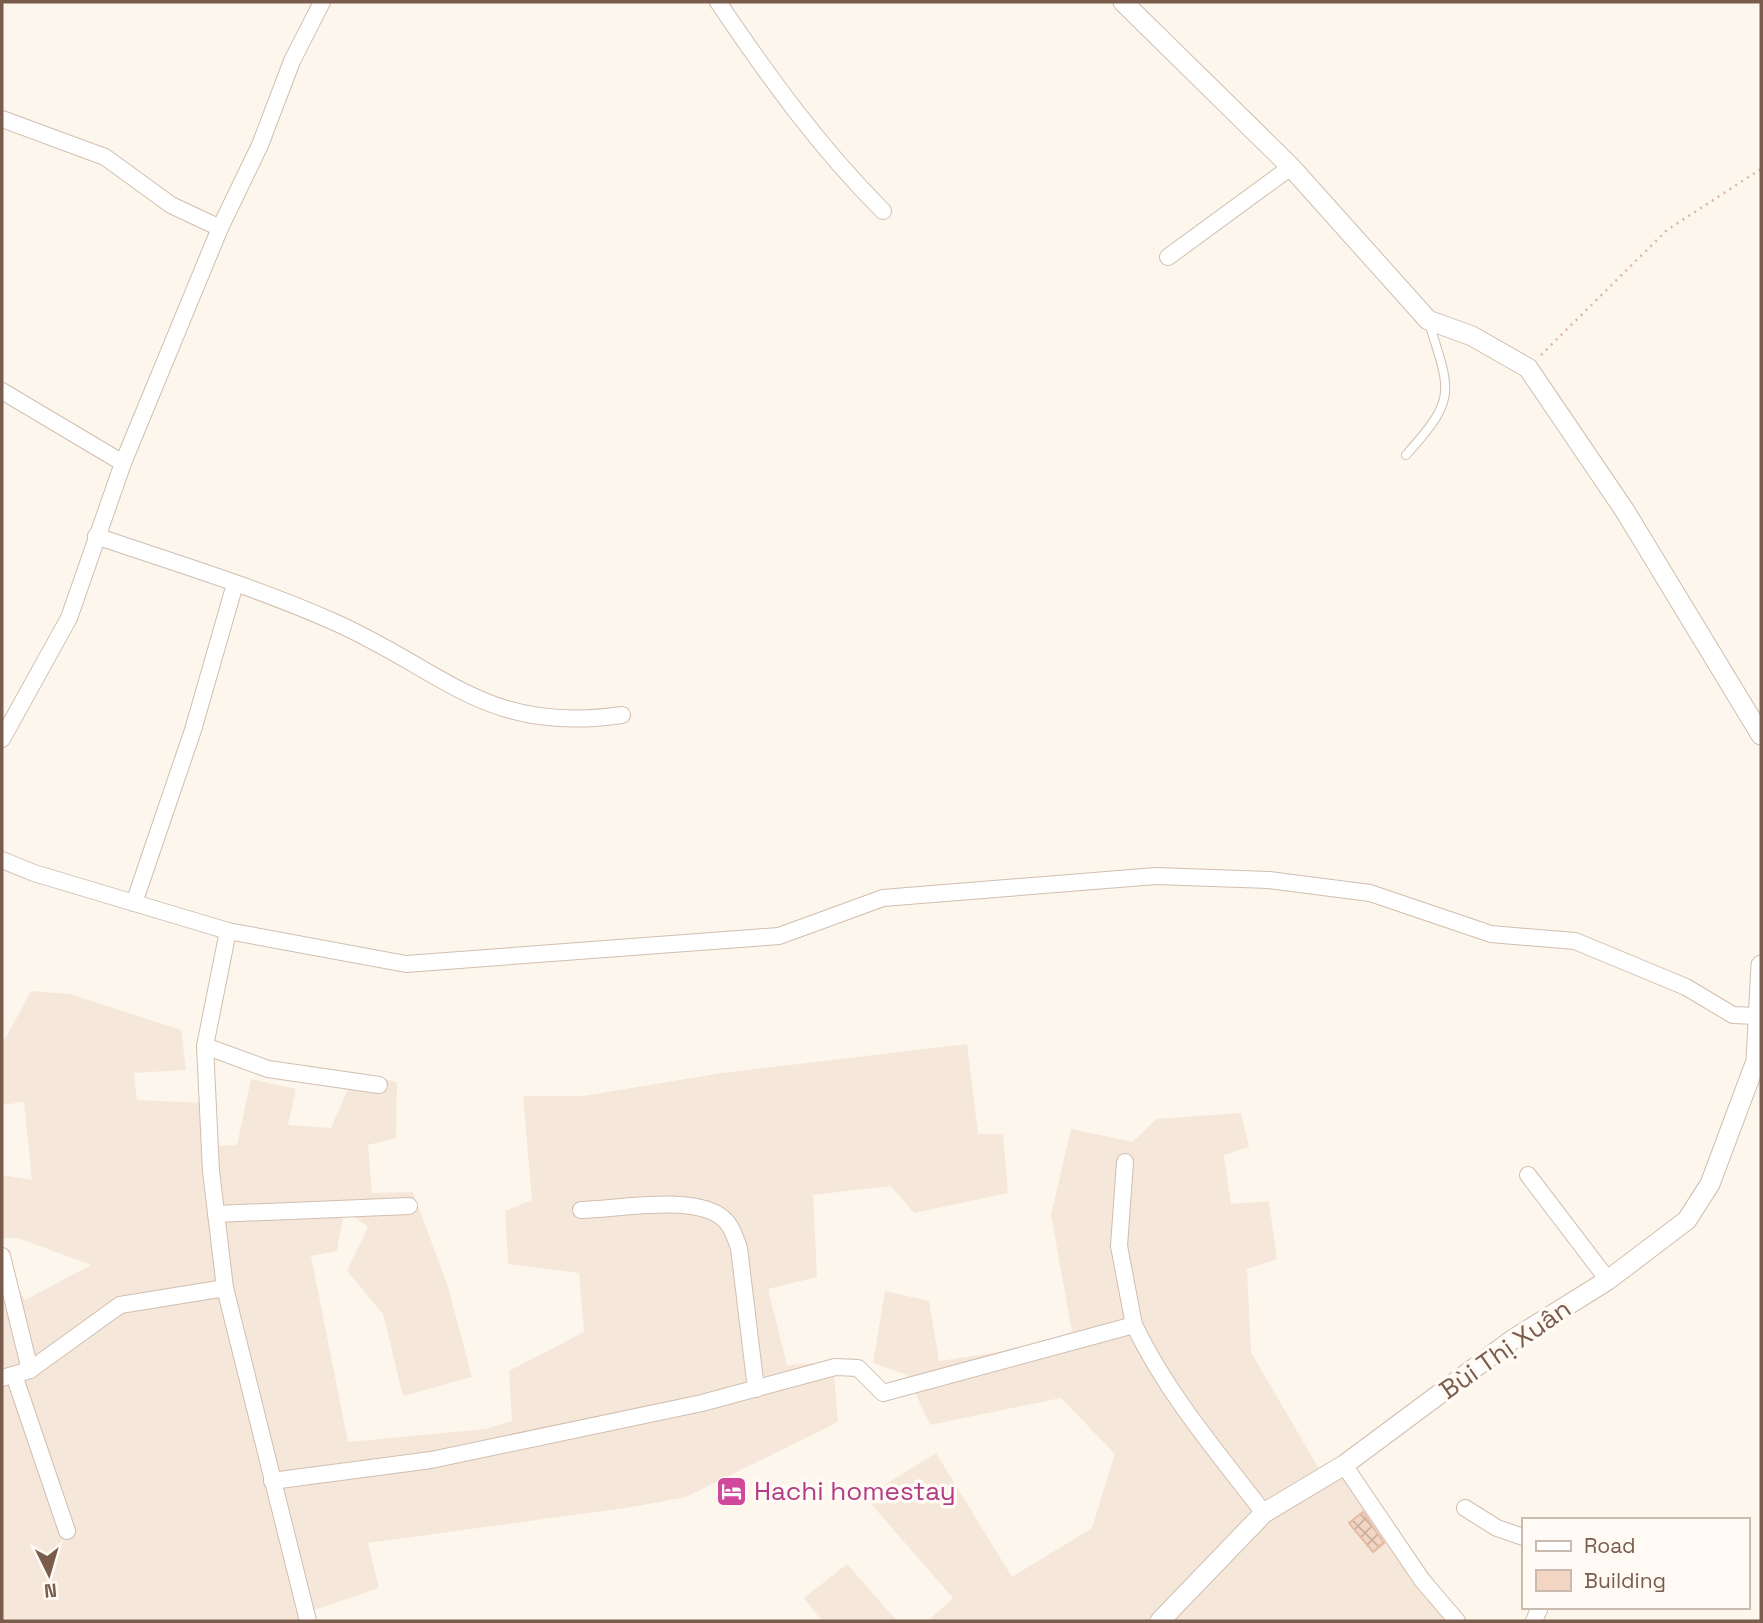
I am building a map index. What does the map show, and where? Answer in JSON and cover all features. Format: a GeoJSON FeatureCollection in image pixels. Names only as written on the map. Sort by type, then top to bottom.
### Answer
{"type":"FeatureCollection","features":[{"type":"Feature","properties":{"kind":"street"},"geometry":{"type":"LineString","coordinates":[[2,739],[69,618],[123,463],[220,228],[260,145],[292,61],[322,2]]}},
{"type":"Feature","properties":{"kind":"street"},"geometry":{"type":"LineString","coordinates":[[718,2],[806,125],[883,211]]}},
{"type":"Feature","properties":{"kind":"street"},"geometry":{"type":"LineString","coordinates":[[1123,2],[1291,167],[1429,320],[1483,341],[1528,368],[1625,511],[1761,735]]}},
{"type":"Feature","properties":{"kind":"street"},"geometry":{"type":"LineString","coordinates":[[2,119],[94,152],[122,167],[171,205],[220,228]]}},
{"type":"Feature","properties":{"kind":"street"},"geometry":{"type":"LineString","coordinates":[[1168,257],[1291,167]]}},
{"type":"Feature","properties":{"kind":"street"},"geometry":{"type":"LineString","coordinates":[[4,396],[123,463]]}},
{"type":"Feature","properties":{"kind":"street"},"geometry":{"type":"LineString","coordinates":[[96,536],[236,584],[359,633],[478,701],[539,718],[566,721],[622,716]]}},
{"type":"Feature","properties":{"kind":"street"},"geometry":{"type":"LineString","coordinates":[[134,903],[193,730],[236,584]]}},
{"type":"Feature","properties":{"kind":"street"},"geometry":{"type":"LineString","coordinates":[[2,860],[228,931],[406,964],[779,936],[883,898],[1156,876],[1269,880],[1370,893],[1491,934],[1575,942],[1686,987],[1733,1015],[1757,1016]]}},
{"type":"Feature","properties":{"kind":"street"},"geometry":{"type":"LineString","coordinates":[[228,931],[205,1046],[216,1214],[225,1287],[308,1621]]}},
{"type":"Feature","properties":{"kind":"street","name":"Bùi Thị Xuân"},"geometry":{"type":"LineString","coordinates":[[1160,1621],[1264,1513],[1344,1465],[1512,1340],[1608,1280],[1687,1220],[1710,1184],[1756,1061],[1761,965]]}},
{"type":"Feature","properties":{"kind":"street"},"geometry":{"type":"LineString","coordinates":[[205,1046],[268,1069],[379,1085]]}},
{"type":"Feature","properties":{"kind":"street"},"geometry":{"type":"LineString","coordinates":[[1125,1162],[1119,1246],[1135,1325],[1150,1359],[1177,1401],[1264,1513]]}},
{"type":"Feature","properties":{"kind":"street"},"geometry":{"type":"LineString","coordinates":[[1528,1175],[1608,1280]]}},
{"type":"Feature","properties":{"kind":"street"},"geometry":{"type":"LineString","coordinates":[[581,1210],[688,1205],[721,1216],[734,1233],[739,1248],[756,1389]]}},
{"type":"Feature","properties":{"kind":"street"},"geometry":{"type":"LineString","coordinates":[[216,1214],[409,1206]]}},
{"type":"Feature","properties":{"kind":"street"},"geometry":{"type":"LineString","coordinates":[[2,1256],[30,1370]]}},
{"type":"Feature","properties":{"kind":"street"},"geometry":{"type":"LineString","coordinates":[[67,1531],[8,1376],[30,1370],[120,1305],[225,1287]]}},
{"type":"Feature","properties":{"kind":"street"},"geometry":{"type":"LineString","coordinates":[[272,1481],[431,1460],[702,1403],[835,1367],[858,1368],[883,1393],[1135,1325]]}},
{"type":"Feature","properties":{"kind":"street"},"geometry":{"type":"LineString","coordinates":[[1344,1465],[1422,1580],[1457,1621]]}},
{"type":"Feature","properties":{"kind":"street"},"geometry":{"type":"LineString","coordinates":[[1465,1508],[1497,1528],[1522,1537]]}},
{"type":"Feature","properties":{"kind":"lane"},"geometry":{"type":"LineString","coordinates":[[1406,455],[1441,413],[1446,394],[1442,362],[1429,320]]}},
{"type":"Feature","properties":{"kind":"path"},"geometry":{"type":"LineString","coordinates":[[1528,368],[1667,230],[1761,169]]}},
{"type":"Feature","properties":{"kind":"shaded area"},"geometry":{"type":"Polygon","coordinates":[[[31,991],[70,994],[181,1030],[186,1070],[134,1073],[137,1100],[207,1103],[211,1146],[237,1145],[251,1079],[296,1089],[288,1125],[331,1128],[355,1073],[397,1082],[396,1138],[368,1145],[372,1193],[413,1192],[448,1287],[472,1377],[403,1396],[383,1314],[347,1271],[368,1227],[344,1210],[337,1251],[311,1256],[348,1442],[486,1429],[512,1421],[509,1371],[584,1332],[579,1273],[508,1264],[505,1211],[532,1200],[523,1096],[583,1096],[722,1073],[967,1044],[978,1134],[1003,1134],[1008,1193],[914,1213],[891,1186],[813,1195],[817,1277],[768,1289],[787,1365],[833,1362],[838,1422],[686,1497],[632,1507],[368,1543],[379,1588],[314,1610],[316,1621],[2,1621],[2,1278],[10,1276],[25,1300],[91,1265],[18,1238],[2,1238],[2,1175],[32,1180],[24,1102],[2,1105],[2,1039],[5,1039],[31,991]]]}},
{"type":"Feature","properties":{"kind":"shaded area"},"geometry":{"type":"Polygon","coordinates":[[[1241,1113],[1249,1147],[1224,1155],[1231,1204],[1269,1201],[1277,1259],[1247,1269],[1251,1352],[1319,1469],[1346,1457],[1463,1621],[928,1621],[953,1598],[865,1497],[936,1453],[1012,1577],[1092,1528],[1115,1454],[1061,1398],[930,1425],[907,1375],[873,1363],[885,1291],[929,1301],[939,1361],[1001,1352],[1072,1332],[1051,1215],[1071,1129],[1133,1142],[1156,1119],[1241,1113]]]}},
{"type":"Feature","properties":{"kind":"shaded area"},"geometry":{"type":"Polygon","coordinates":[[[847,1564],[897,1621],[822,1621],[804,1598],[847,1564]]]}},
{"type":"Feature","properties":{"kind":"building"},"geometry":{"type":"Polygon","coordinates":[[[1363,1512],[1384,1543],[1373,1552],[1349,1523],[1363,1512]]]}},
{"type":"Feature","properties":{"kind":"place","name":"Hachi homestay"},"geometry":{"type":"Point","coordinates":[731,1491]}}]}
